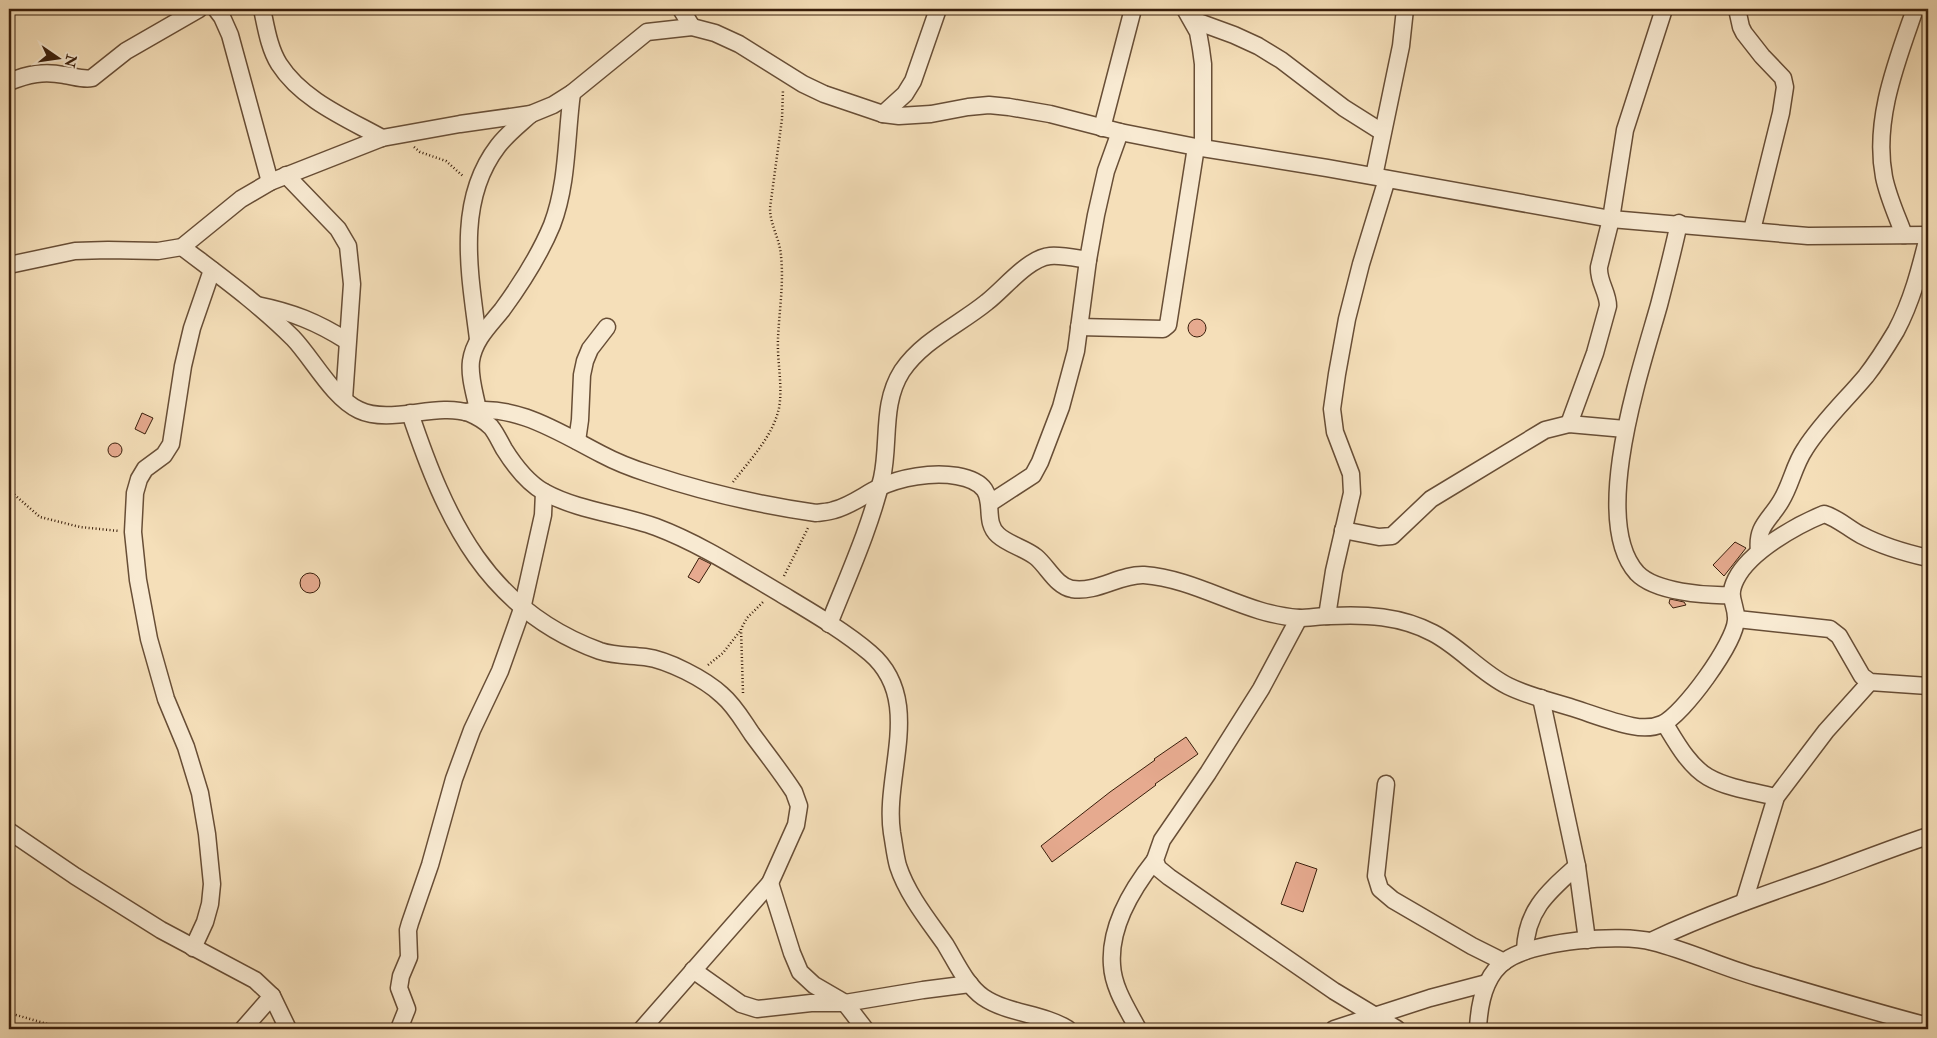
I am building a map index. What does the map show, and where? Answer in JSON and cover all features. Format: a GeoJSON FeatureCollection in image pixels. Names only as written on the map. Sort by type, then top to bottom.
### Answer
{"type":"FeatureCollection","features":[{"type":"Feature","properties":{"kind":"street"},"geometry":{"type":"LineString","coordinates":[[9,82],[37,72],[87,79],[92,78],[126,51],[199,9]]}},
{"type":"Feature","properties":{"kind":"street"},"geometry":{"type":"LineString","coordinates":[[216,9],[230,35],[270,182]]}},
{"type":"Feature","properties":{"kind":"street"},"geometry":{"type":"LineString","coordinates":[[262,9],[278,63],[292,81],[312,97],[382,138]]}},
{"type":"Feature","properties":{"kind":"street"},"geometry":{"type":"LineString","coordinates":[[681,9],[692,27]]}},
{"type":"Feature","properties":{"kind":"street"},"geometry":{"type":"LineString","coordinates":[[883,114],[905,94],[913,81],[938,9]]}},
{"type":"Feature","properties":{"kind":"street"},"geometry":{"type":"LineString","coordinates":[[1102,128],[1133,9]]}},
{"type":"Feature","properties":{"kind":"street"},"geometry":{"type":"LineString","coordinates":[[1327,616],[1352,493],[1351,474],[1335,432],[1332,409],[1347,319],[1380,178],[1382,132],[1400,46],[1405,9]]}},
{"type":"Feature","properties":{"kind":"street"},"geometry":{"type":"LineString","coordinates":[[1569,424],[1595,353],[1608,306],[1608,299],[1598,275],[1611,219],[1625,130],[1664,9]]}},
{"type":"Feature","properties":{"kind":"street"},"geometry":{"type":"LineString","coordinates":[[1737,9],[1744,33],[1783,78],[1785,87],[1781,114],[1766,166],[1752,230]]}},
{"type":"Feature","properties":{"kind":"street"},"geometry":{"type":"LineString","coordinates":[[1904,235],[1884,176],[1882,145],[1884,112],[1894,68],[1915,9]]}},
{"type":"Feature","properties":{"kind":"street"},"geometry":{"type":"LineString","coordinates":[[1189,15],[1258,46],[1281,60],[1344,108],[1382,132]]}},
{"type":"Feature","properties":{"kind":"street"},"geometry":{"type":"LineString","coordinates":[[1079,328],[1163,329],[1168,325],[1200,148],[1203,64],[1198,32],[1189,15]]}},
{"type":"Feature","properties":{"kind":"street"},"geometry":{"type":"LineString","coordinates":[[9,265],[75,251],[158,251],[182,246],[241,199],[286,175],[382,138],[531,114],[553,106],[572,94],[648,32],[665,28],[692,27],[714,33],[739,44],[824,94],[883,114],[899,116],[931,114],[989,105],[1030,110],[1102,128],[1200,148],[1611,219],[1808,236],[1928,236],[1923,283],[1896,331],[1868,374],[1818,432],[1797,462],[1781,502],[1764,523],[1760,532],[1759,551]]}},
{"type":"Feature","properties":{"kind":"street"},"geometry":{"type":"LineString","coordinates":[[572,94],[564,178],[559,204],[552,226],[520,282],[478,339],[470,363],[472,411],[492,428],[509,457],[521,472],[544,492],[581,507],[655,527],[696,545],[775,590],[829,624],[873,655],[888,673],[900,711],[899,737],[890,800],[892,829],[899,867],[917,902],[970,984],[981,996],[999,1006],[1040,1017],[1068,1029]]}},
{"type":"Feature","properties":{"kind":"street"},"geometry":{"type":"LineString","coordinates":[[478,339],[468,244],[470,216],[484,167],[498,145],[531,114]]}},
{"type":"Feature","properties":{"kind":"street"},"geometry":{"type":"LineString","coordinates":[[990,503],[1033,475],[1040,462],[1061,407],[1076,351],[1088,260],[1106,170],[1120,132]]}},
{"type":"Feature","properties":{"kind":"street"},"geometry":{"type":"LineString","coordinates":[[286,175],[338,229],[348,246],[352,284],[344,399]]}},
{"type":"Feature","properties":{"kind":"street"},"geometry":{"type":"LineString","coordinates":[[1679,224],[1625,429],[1617,511],[1621,539],[1629,561],[1637,573],[1650,583],[1711,596],[1731,595]]}},
{"type":"Feature","properties":{"kind":"street"},"geometry":{"type":"LineString","coordinates":[[182,246],[256,305],[292,337],[344,399],[355,408],[369,414],[492,409],[512,413],[546,425],[603,455],[648,474],[723,495],[816,513],[834,510],[897,480],[942,474],[960,476],[984,489],[990,503],[992,527],[998,535],[1036,557],[1062,585],[1073,589],[1093,588],[1120,578],[1142,575],[1163,578],[1269,612],[1299,618],[1358,615],[1383,616],[1408,622],[1434,633],[1485,672],[1509,686],[1541,698],[1633,726],[1649,728],[1665,724],[1716,665],[1730,639],[1737,619],[1731,595],[1737,577],[1759,551],[1794,529],[1824,514],[1832,516],[1846,527],[1864,537],[1892,548],[1928,558]]}},
{"type":"Feature","properties":{"kind":"street"},"geometry":{"type":"LineString","coordinates":[[829,624],[868,523],[879,487],[884,461],[886,416],[891,395],[902,372],[916,354],[943,332],[986,304],[1036,260],[1048,256],[1088,260]]}},
{"type":"Feature","properties":{"kind":"street"},"geometry":{"type":"LineString","coordinates":[[193,948],[205,922],[210,904],[212,884],[207,834],[200,793],[186,747],[166,699],[149,639],[138,580],[133,532],[135,493],[139,479],[145,469],[164,455],[171,444],[183,366],[192,328],[212,270]]}},
{"type":"Feature","properties":{"kind":"street"},"geometry":{"type":"LineString","coordinates":[[256,305],[303,317],[326,327],[347,341]]}},
{"type":"Feature","properties":{"kind":"street"},"geometry":{"type":"LineString","coordinates":[[577,441],[582,375],[585,361],[590,349],[607,327]]}},
{"type":"Feature","properties":{"kind":"street"},"geometry":{"type":"LineString","coordinates":[[410,413],[428,465],[470,550],[522,609],[576,640],[602,652],[626,657],[643,656],[656,659],[692,676],[722,694],[734,707],[794,792],[799,806],[796,825],[770,883],[642,1029]]}},
{"type":"Feature","properties":{"kind":"street"},"geometry":{"type":"LineString","coordinates":[[1343,530],[1379,537],[1392,536],[1431,499],[1545,430],[1569,424],[1625,429]]}},
{"type":"Feature","properties":{"kind":"street"},"geometry":{"type":"LineString","coordinates":[[398,1029],[407,1009],[399,988],[401,976],[409,957],[408,930],[430,865],[454,779],[472,730],[500,671],[522,609],[543,515],[544,492]]}},
{"type":"Feature","properties":{"kind":"street"},"geometry":{"type":"LineString","coordinates":[[1138,1029],[1119,992],[1112,965],[1114,938],[1124,907],[1138,881],[1155,860],[1162,840],[1208,773],[1261,689],[1299,618]]}},
{"type":"Feature","properties":{"kind":"street"},"geometry":{"type":"LineString","coordinates":[[1737,619],[1830,629],[1839,636],[1862,676],[1870,682],[1928,686]]}},
{"type":"Feature","properties":{"kind":"street"},"geometry":{"type":"LineString","coordinates":[[1744,902],[1776,797],[1826,731],[1870,682]]}},
{"type":"Feature","properties":{"kind":"street"},"geometry":{"type":"LineString","coordinates":[[1541,698],[1576,866],[1587,940]]}},
{"type":"Feature","properties":{"kind":"street"},"geometry":{"type":"LineString","coordinates":[[1665,724],[1684,754],[1695,767],[1708,777],[1776,797]]}},
{"type":"Feature","properties":{"kind":"street"},"geometry":{"type":"LineString","coordinates":[[1386,784],[1376,876],[1380,889],[1393,900],[1434,925],[1504,962]]}},
{"type":"Feature","properties":{"kind":"street"},"geometry":{"type":"LineString","coordinates":[[9,831],[75,876],[193,948],[255,980],[272,996],[288,1029]]}},
{"type":"Feature","properties":{"kind":"street"},"geometry":{"type":"LineString","coordinates":[[1651,941],[1692,922],[1744,902],[1928,836]]}},
{"type":"Feature","properties":{"kind":"street"},"geometry":{"type":"LineString","coordinates":[[1155,860],[1158,868],[1169,877],[1334,991],[1397,1029]]}},
{"type":"Feature","properties":{"kind":"street"},"geometry":{"type":"LineString","coordinates":[[1525,951],[1529,921],[1539,905],[1556,885],[1576,866]]}},
{"type":"Feature","properties":{"kind":"street"},"geometry":{"type":"LineString","coordinates":[[770,883],[786,937],[800,972],[814,985],[846,1003],[864,1029]]}},
{"type":"Feature","properties":{"kind":"street"},"geometry":{"type":"LineString","coordinates":[[1478,1029],[1486,983],[1504,962],[1525,951],[1587,940],[1651,941],[1891,1023],[1928,1026]]}},
{"type":"Feature","properties":{"kind":"street"},"geometry":{"type":"LineString","coordinates":[[693,970],[741,1004],[756,1009],[811,1003],[846,1003],[970,984]]}},
{"type":"Feature","properties":{"kind":"street"},"geometry":{"type":"LineString","coordinates":[[1334,1029],[1430,998],[1486,983]]}},
{"type":"Feature","properties":{"kind":"street"},"geometry":{"type":"LineString","coordinates":[[242,1029],[272,996]]}},
{"type":"Feature","properties":{"kind":"path"},"geometry":{"type":"LineString","coordinates":[[723,495],[765,439],[779,408],[778,341],[781,254],[770,219],[770,208],[782,119],[784,72]]}},
{"type":"Feature","properties":{"kind":"path"},"geometry":{"type":"LineString","coordinates":[[401,134],[420,152],[446,161],[477,187]]}},
{"type":"Feature","properties":{"kind":"path"},"geometry":{"type":"LineString","coordinates":[[9,490],[40,517],[80,527],[133,532]]}},
{"type":"Feature","properties":{"kind":"path"},"geometry":{"type":"LineString","coordinates":[[692,676],[723,653],[747,618],[775,590],[788,569],[816,513]]}},
{"type":"Feature","properties":{"kind":"path"},"geometry":{"type":"LineString","coordinates":[[741,629],[743,698]]}},
{"type":"Feature","properties":{"kind":"path"},"geometry":{"type":"LineString","coordinates":[[9,1013],[65,1029]]}},
{"type":"Feature","properties":{"kind":"building"},"geometry":{"type":"Polygon","coordinates":[[[1197,319],[1203,322],[1206,328],[1203,334],[1197,337],[1191,334],[1188,328],[1191,322],[1197,319]]]}},
{"type":"Feature","properties":{"kind":"building"},"geometry":{"type":"Polygon","coordinates":[[[142,413],[153,418],[145,434],[135,429],[142,413]]]}},
{"type":"Feature","properties":{"kind":"building"},"geometry":{"type":"Polygon","coordinates":[[[115,443],[120,445],[122,450],[120,455],[115,457],[110,455],[108,450],[110,445],[115,443]]]}},
{"type":"Feature","properties":{"kind":"building"},"geometry":{"type":"Polygon","coordinates":[[[1735,542],[1746,548],[1724,576],[1713,565],[1735,542]]]}},
{"type":"Feature","properties":{"kind":"building"},"geometry":{"type":"Polygon","coordinates":[[[699,558],[711,564],[699,583],[688,577],[699,558]]]}},
{"type":"Feature","properties":{"kind":"building"},"geometry":{"type":"Polygon","coordinates":[[[310,573],[317,576],[320,583],[317,590],[310,593],[303,590],[300,583],[303,576],[310,573]]]}},
{"type":"Feature","properties":{"kind":"building"},"geometry":{"type":"Polygon","coordinates":[[[1670,599],[1684,602],[1686,605],[1673,608],[1669,603],[1670,599]]]}},
{"type":"Feature","properties":{"kind":"building"},"geometry":{"type":"Polygon","coordinates":[[[1186,737],[1198,754],[1052,862],[1041,846],[1110,792],[1186,737]]]}},
{"type":"Feature","properties":{"kind":"building"},"geometry":{"type":"Polygon","coordinates":[[[1296,862],[1317,869],[1303,912],[1281,904],[1296,862]]]}}]}
